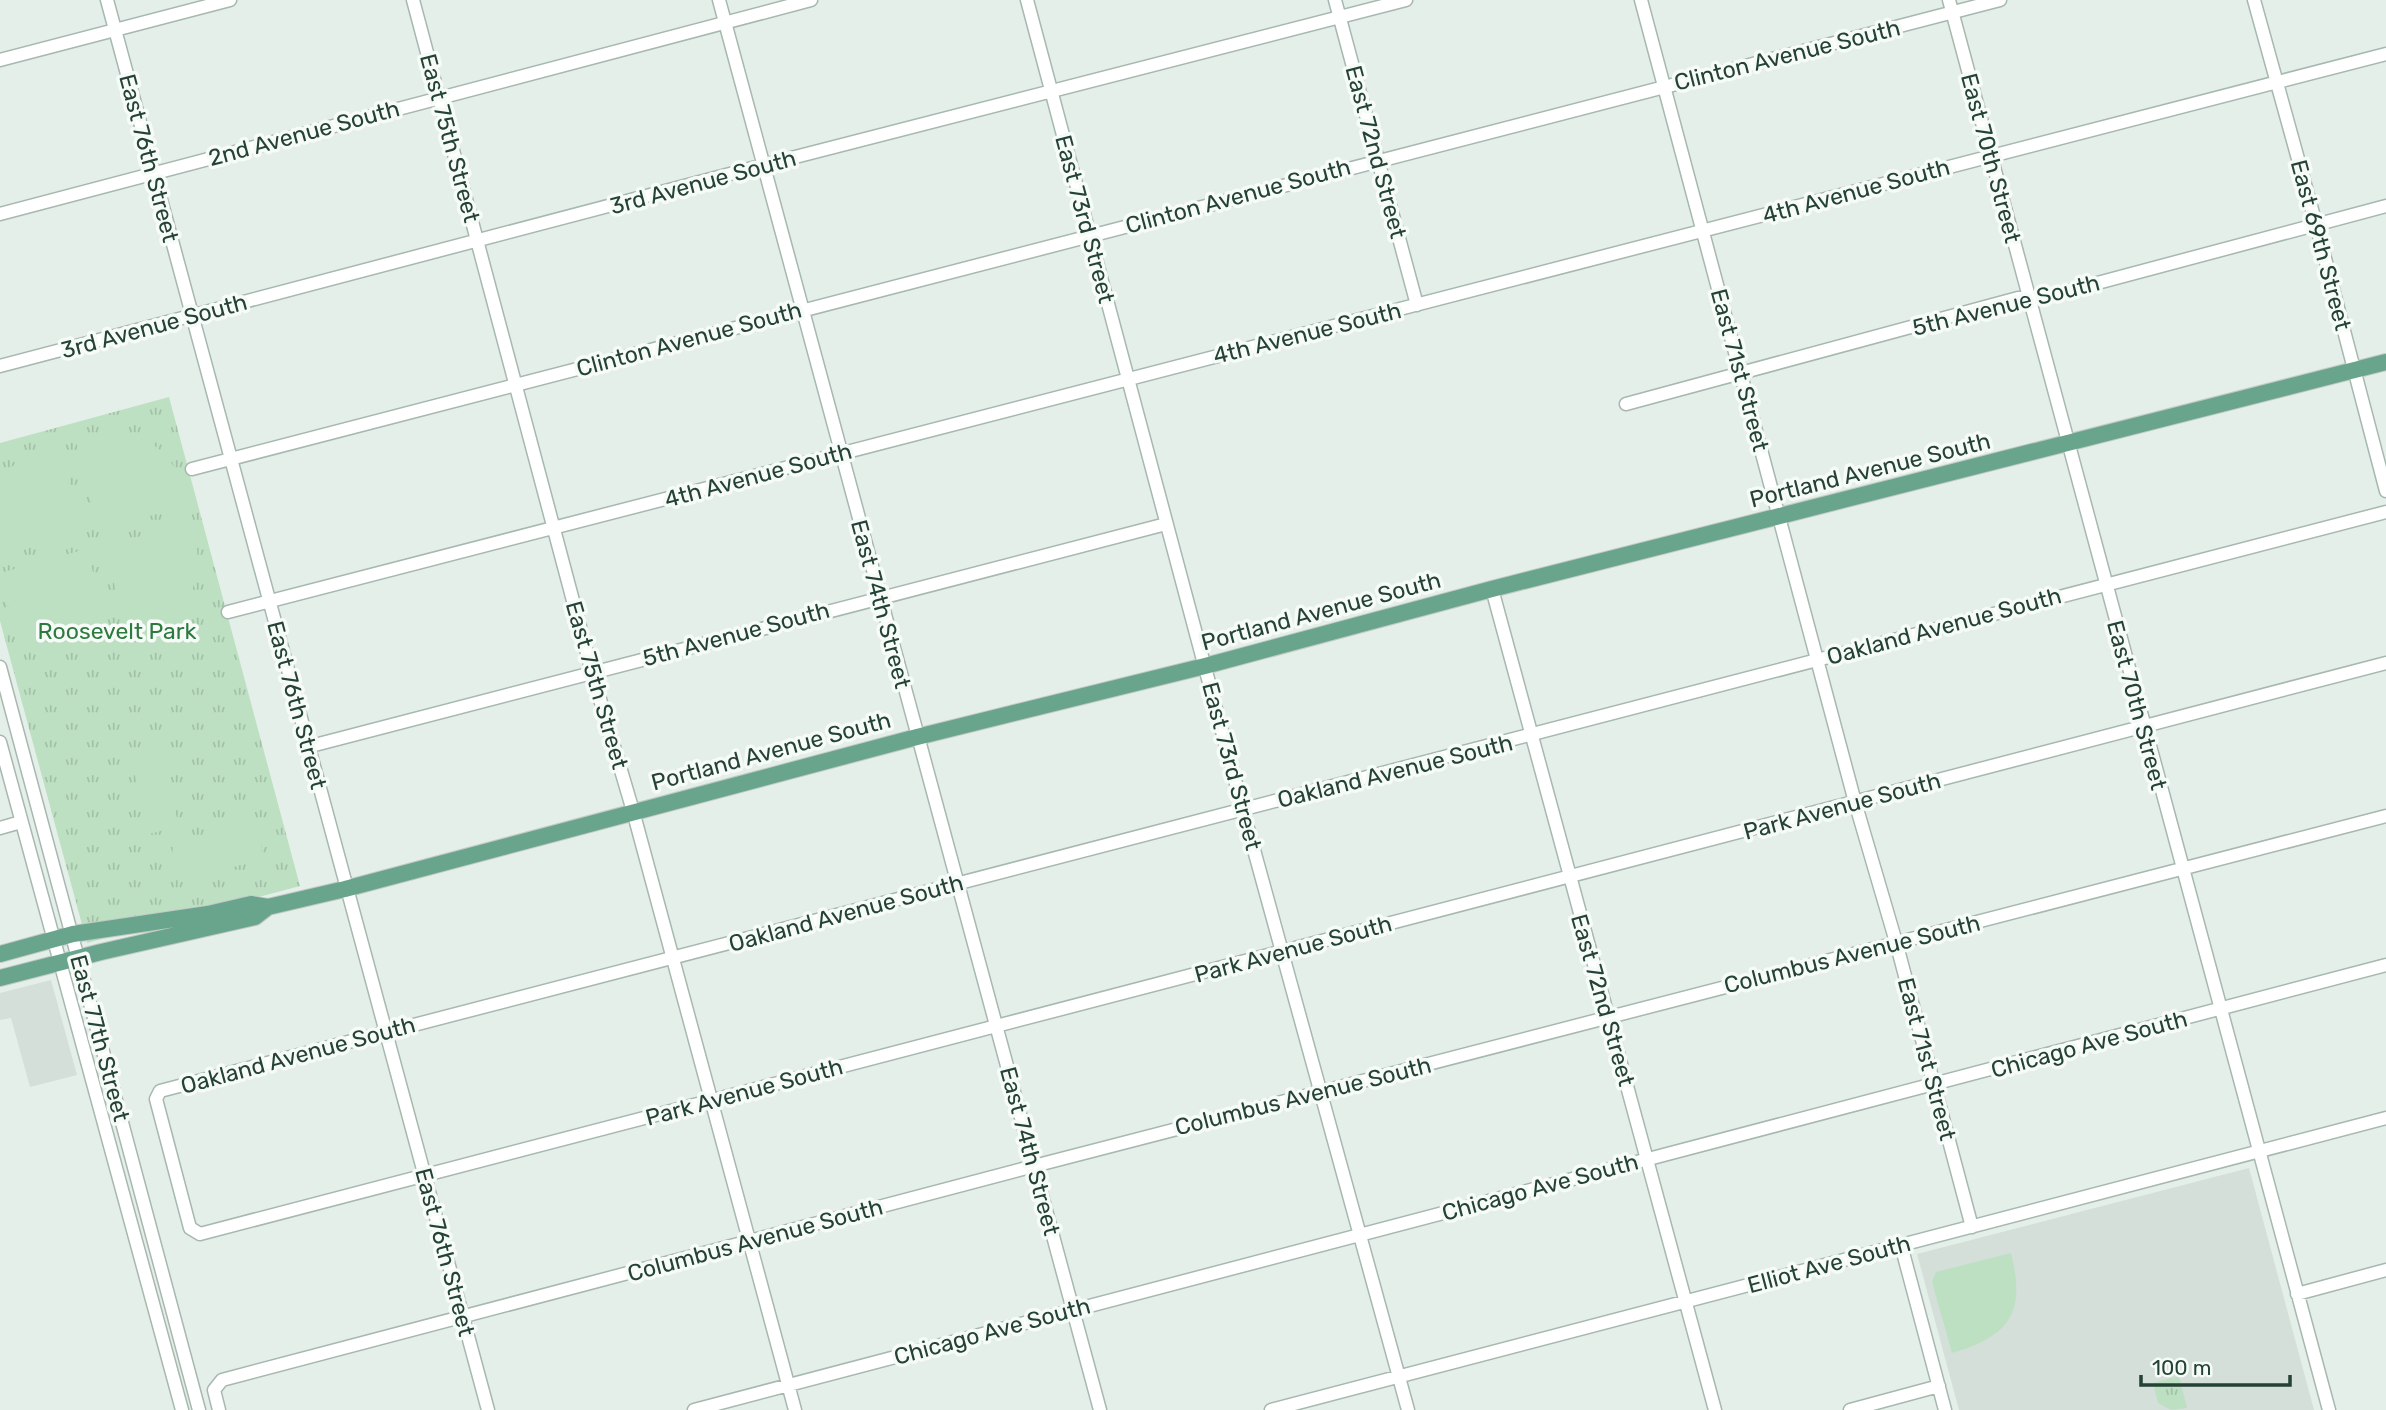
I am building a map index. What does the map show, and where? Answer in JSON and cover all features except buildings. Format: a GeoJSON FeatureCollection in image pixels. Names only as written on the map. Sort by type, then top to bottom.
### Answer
{"type":"FeatureCollection","features":[{"type":"Feature","properties":{"kind":"main road","name":"Portland Avenue South"},"geometry":{"type":"LineString","coordinates":[[0,954],[73,934],[208,914],[251,904],[268,907],[345,889],[917,737],[1205,666],[1492,589],[2386,362]]}},
{"type":"Feature","properties":{"kind":"main road","name":"Portland Avenue South"},"geometry":{"type":"LineString","coordinates":[[0,978],[255,917],[268,907]]}},
{"type":"Feature","properties":{"kind":"street","name":"East 76th Street"},"geometry":{"type":"LineString","coordinates":[[107,0],[345,889],[488,1410]]}},
{"type":"Feature","properties":{"kind":"street"},"geometry":{"type":"LineString","coordinates":[[0,60],[230,0]]}},
{"type":"Feature","properties":{"kind":"street","name":"East 75th Street"},"geometry":{"type":"LineString","coordinates":[[413,0],[592,672],[633,811],[795,1410]]}},
{"type":"Feature","properties":{"kind":"street","name":"East 74th Street"},"geometry":{"type":"LineString","coordinates":[[719,0],[1100,1410]]}},
{"type":"Feature","properties":{"kind":"street","name":"2nd Avenue South"},"geometry":{"type":"LineString","coordinates":[[0,214],[811,0]]}},
{"type":"Feature","properties":{"kind":"street","name":"East 73rd Street"},"geometry":{"type":"LineString","coordinates":[[1027,0],[1243,810],[1408,1410]]}},
{"type":"Feature","properties":{"kind":"street","name":"East 72nd Street"},"geometry":{"type":"LineString","coordinates":[[1335,0],[1417,305]]}},
{"type":"Feature","properties":{"kind":"street","name":"3rd Avenue South"},"geometry":{"type":"LineString","coordinates":[[0,366],[1406,0]]}},
{"type":"Feature","properties":{"kind":"street","name":"East 71st Street"},"geometry":{"type":"LineString","coordinates":[[1641,0],[1778,517],[1972,1227]]}},
{"type":"Feature","properties":{"kind":"street","name":"Clinton Avenue South"},"geometry":{"type":"LineString","coordinates":[[192,469],[1664,86],[1950,6],[2000,0]]}},
{"type":"Feature","properties":{"kind":"street","name":"East 69th Street"},"geometry":{"type":"LineString","coordinates":[[2254,0],[2386,491]]}},
{"type":"Feature","properties":{"kind":"street","name":"East 70th Street"},"geometry":{"type":"LineString","coordinates":[[1950,6],[2329,1410]]}},
{"type":"Feature","properties":{"kind":"street","name":"4th Avenue South"},"geometry":{"type":"LineString","coordinates":[[228,612],[2386,54]]}},
{"type":"Feature","properties":{"kind":"street","name":"5th Avenue South"},"geometry":{"type":"LineString","coordinates":[[1626,404],[2018,298],[2045,298],[2386,206]]}},
{"type":"Feature","properties":{"kind":"street","name":"Oakland Avenue South"},"geometry":{"type":"LineString","coordinates":[[200,1234],[190,1228],[156,1099],[160,1091],[2386,512]]}},
{"type":"Feature","properties":{"kind":"street","name":"5th Avenue South"},"geometry":{"type":"LineString","coordinates":[[307,747],[1166,524]]}},
{"type":"Feature","properties":{"kind":"street","name":"East 72nd Street"},"geometry":{"type":"LineString","coordinates":[[1492,589],[1715,1410]]}},
{"type":"Feature","properties":{"kind":"street","name":"Park Avenue South"},"geometry":{"type":"LineString","coordinates":[[200,1234],[2386,663]]}},
{"type":"Feature","properties":{"kind":"street","name":"East 77th Street"},"geometry":{"type":"LineString","coordinates":[[0,667],[199,1410]]}},
{"type":"Feature","properties":{"kind":"street","name":"East 77th Street"},"geometry":{"type":"LineString","coordinates":[[0,742],[182,1410]]}},
{"type":"Feature","properties":{"kind":"street","name":"Columbus Avenue South"},"geometry":{"type":"LineString","coordinates":[[219,1410],[214,1390],[222,1380],[1034,1166],[2386,816]]}},
{"type":"Feature","properties":{"kind":"street"},"geometry":{"type":"LineString","coordinates":[[0,828],[21,822]]}},
{"type":"Feature","properties":{"kind":"street","name":"Chicago Ave South"},"geometry":{"type":"LineString","coordinates":[[694,1410],[2386,965]]}},
{"type":"Feature","properties":{"kind":"street","name":"Elliot Ave South"},"geometry":{"type":"LineString","coordinates":[[1271,1410],[2386,1118]]}},
{"type":"Feature","properties":{"kind":"street"},"geometry":{"type":"LineString","coordinates":[[1901,1245],[1945,1410]]}},
{"type":"Feature","properties":{"kind":"street"},"geometry":{"type":"LineString","coordinates":[[2297,1294],[2386,1270]]}},
{"type":"Feature","properties":{"kind":"street"},"geometry":{"type":"LineString","coordinates":[[1850,1410],[1939,1386]]}},
{"type":"Feature","properties":{"kind":"shaded area"},"geometry":{"type":"Polygon","coordinates":[[[51,980],[77,1075],[30,1087],[11,1018],[0,1020],[0,993],[51,980]]]}},
{"type":"Feature","properties":{"kind":"shaded area"},"geometry":{"type":"Polygon","coordinates":[[[2249,1168],[2314,1410],[1959,1410],[1917,1254],[2249,1168]]]}},
{"type":"Feature","properties":{"kind":"green space","name":"Roosevelt Park"},"geometry":{"type":"Polygon","coordinates":[[[169,397],[300,886],[87,943],[0,621],[0,443],[169,397]]]}},
{"type":"Feature","properties":{"kind":"green space"},"geometry":{"type":"Polygon","coordinates":[[[101,433],[136,437],[161,450],[178,473],[189,506],[106,527],[97,523],[76,441],[101,433]]]}},
{"type":"Feature","properties":{"kind":"green space"},"geometry":{"type":"Polygon","coordinates":[[[58,445],[81,527],[77,535],[0,556],[0,477],[23,457],[58,445]]]}},
{"type":"Feature","properties":{"kind":"green space"},"geometry":{"type":"Polygon","coordinates":[[[193,522],[197,566],[195,581],[183,607],[160,626],[128,635],[104,546],[193,522]]]}},
{"type":"Feature","properties":{"kind":"green space"},"geometry":{"type":"Polygon","coordinates":[[[79,551],[89,557],[111,640],[88,646],[58,645],[32,634],[13,614],[1,588],[0,573],[79,551]]]}},
{"type":"Feature","properties":{"kind":"green space"},"geometry":{"type":"Polygon","coordinates":[[[169,753],[174,774],[137,784],[132,763],[169,753]]]}},
{"type":"Feature","properties":{"kind":"green space"},"geometry":{"type":"Polygon","coordinates":[[[168,784],[173,800],[138,809],[134,793],[168,784]]]}},
{"type":"Feature","properties":{"kind":"green space"},"geometry":{"type":"Polygon","coordinates":[[[175,810],[179,826],[145,835],[141,819],[175,810]]]}},
{"type":"Feature","properties":{"kind":"green space"},"geometry":{"type":"Polygon","coordinates":[[[243,823],[253,827],[259,835],[261,857],[190,879],[181,875],[174,862],[173,846],[243,823]]]}},
{"type":"Feature","properties":{"kind":"green space"},"geometry":{"type":"Polygon","coordinates":[[[2011,1253],[2016,1292],[2009,1319],[1988,1339],[1952,1353],[1932,1282],[1936,1272],[2011,1253]]]}},
{"type":"Feature","properties":{"kind":"green space"},"geometry":{"type":"Polygon","coordinates":[[[2179,1376],[2187,1408],[2171,1410],[2158,1403],[2153,1383],[2179,1376]]]}}]}
